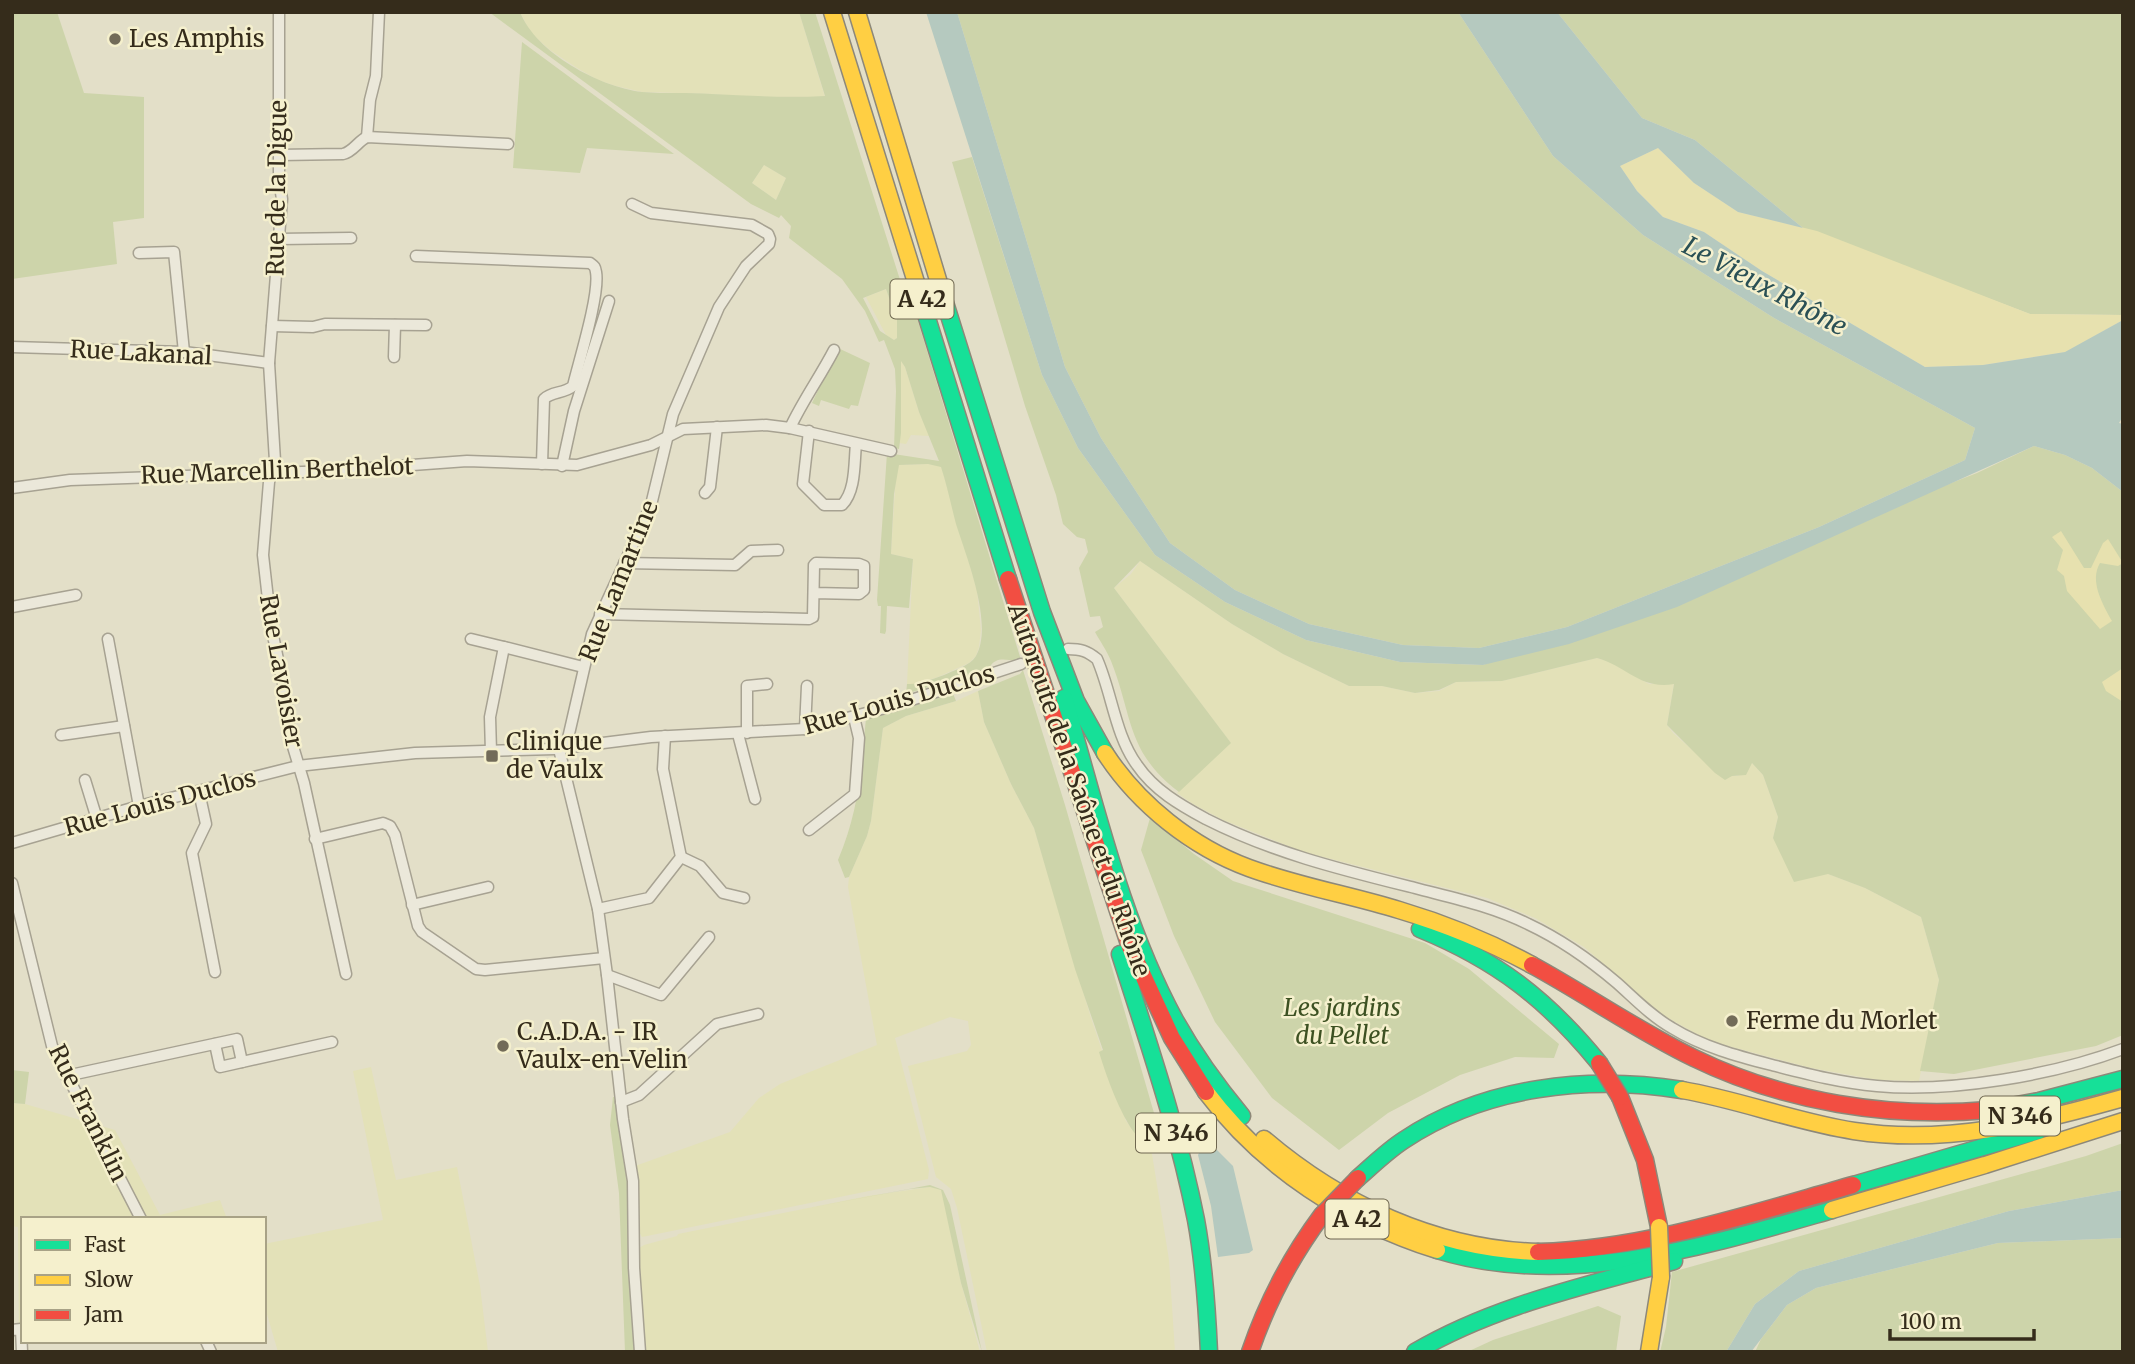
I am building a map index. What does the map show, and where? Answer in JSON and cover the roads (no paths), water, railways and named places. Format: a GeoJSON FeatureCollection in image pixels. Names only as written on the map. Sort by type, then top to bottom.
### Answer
{"type":"FeatureCollection","features":[{"type":"Feature","properties":{"kind":"highway","name":"Autoroute de la Saône et du Rhône"},"geometry":{"type":"LineString","coordinates":[[832,12],[1014,599],[1118,919],[1156,1011],[1182,1058],[1211,1098],[1243,1135],[1277,1166],[1345,1213],[1396,1236],[1435,1249],[1486,1261],[1586,1265],[1740,1237],[2016,1157],[2123,1121]]}},
{"type":"Feature","properties":{"kind":"highway","name":"Autoroute de la Saône et du Rhône"},"geometry":{"type":"LineString","coordinates":[[857,12],[1031,584],[1072,696],[1093,735],[1114,766],[1160,813],[1217,853],[1298,888],[1423,924]]}},
{"type":"Feature","properties":{"kind":"highway"},"geometry":{"type":"LineString","coordinates":[[1031,584],[1112,861],[1143,949],[1169,1007],[1222,1092],[1262,1137],[1312,1176],[1378,1215],[1456,1241],[1491,1248],[1534,1252],[1577,1251],[1622,1245],[1835,1191],[1989,1147],[2038,1131],[2048,1120]]}},
{"type":"Feature","properties":{"kind":"highway","name":"N 346"},"geometry":{"type":"LineString","coordinates":[[1118,919],[1117,944],[1177,1135],[1189,1188],[1203,1264],[1209,1352]]}},
{"type":"Feature","properties":{"kind":"highway"},"geometry":{"type":"LineString","coordinates":[[1423,924],[1466,947],[1524,984],[1574,1030],[1620,1097],[1647,1164],[1659,1227],[1661,1277],[1649,1352]]}},
{"type":"Feature","properties":{"kind":"highway"},"geometry":{"type":"LineString","coordinates":[[1423,924],[1490,943],[1697,1059],[1765,1086],[1800,1094],[1860,1105],[1928,1112],[1962,1112],[2015,1105],[2123,1079]]}},
{"type":"Feature","properties":{"kind":"highway","name":"N 346"},"geometry":{"type":"LineString","coordinates":[[1250,1352],[1265,1309],[1295,1250],[1322,1215],[1358,1178],[1412,1136],[1469,1107],[1499,1097],[1537,1088],[1590,1082],[1657,1086],[1694,1092],[1843,1129],[1916,1136],[1965,1135],[2048,1120],[2123,1098]]}},
{"type":"Feature","properties":{"kind":"highway","name":"N 346"},"geometry":{"type":"LineString","coordinates":[[1916,1136],[1929,1129],[2060,1108],[2123,1088]]}},
{"type":"Feature","properties":{"kind":"highway"},"geometry":{"type":"LineString","coordinates":[[1415,1352],[1449,1332],[1502,1310],[1717,1248],[1740,1237]]}},
{"type":"Feature","properties":{"kind":"street","name":"Rue de la Digue"},"geometry":{"type":"LineString","coordinates":[[270,363],[282,200],[279,155],[279,12]]}},
{"type":"Feature","properties":{"kind":"street"},"geometry":{"type":"LineString","coordinates":[[367,137],[370,100],[376,76],[379,12]]}},
{"type":"Feature","properties":{"kind":"street"},"geometry":{"type":"LineString","coordinates":[[279,155],[348,153],[361,139],[367,137],[508,144]]}},
{"type":"Feature","properties":{"kind":"street","name":"Rue Lamartine"},"geometry":{"type":"LineString","coordinates":[[632,204],[651,213],[752,225],[768,234],[769,244],[746,265],[719,307],[673,414],[651,505],[600,614],[583,667],[563,748],[598,909],[607,975],[634,1192],[634,1268],[640,1352]]}},
{"type":"Feature","properties":{"kind":"street"},"geometry":{"type":"LineString","coordinates":[[279,239],[351,238]]}},
{"type":"Feature","properties":{"kind":"street"},"geometry":{"type":"LineString","coordinates":[[139,253],[174,252],[184,352]]}},
{"type":"Feature","properties":{"kind":"street"},"geometry":{"type":"LineString","coordinates":[[416,256],[590,263],[594,266],[596,292],[573,386],[544,399],[542,464]]}},
{"type":"Feature","properties":{"kind":"street"},"geometry":{"type":"LineString","coordinates":[[562,466],[574,411],[608,301]]}},
{"type":"Feature","properties":{"kind":"street"},"geometry":{"type":"LineString","coordinates":[[394,357],[395,325]]}},
{"type":"Feature","properties":{"kind":"street"},"geometry":{"type":"LineString","coordinates":[[272,326],[426,325]]}},
{"type":"Feature","properties":{"kind":"street","name":"Rue Lakanal"},"geometry":{"type":"LineString","coordinates":[[12,347],[184,352],[270,363]]}},
{"type":"Feature","properties":{"kind":"street"},"geometry":{"type":"LineString","coordinates":[[790,428],[834,350]]}},
{"type":"Feature","properties":{"kind":"street","name":"Rue Lavoisier"},"geometry":{"type":"LineString","coordinates":[[270,363],[275,446],[263,555],[271,626],[291,740],[346,974]]}},
{"type":"Feature","properties":{"kind":"street","name":"Rue Marcellin Berthelot"},"geometry":{"type":"LineString","coordinates":[[12,488],[70,480],[398,467],[467,461],[577,466],[651,445],[683,429],[717,427],[766,425],[790,428],[891,451]]}},
{"type":"Feature","properties":{"kind":"street"},"geometry":{"type":"LineString","coordinates":[[705,492],[710,487],[717,427]]}},
{"type":"Feature","properties":{"kind":"street"},"geometry":{"type":"LineString","coordinates":[[809,431],[803,484],[824,505],[842,505],[847,500],[851,492],[856,444]]}},
{"type":"Feature","properties":{"kind":"street"},"geometry":{"type":"LineString","coordinates":[[624,563],[735,565],[751,551],[778,550]]}},
{"type":"Feature","properties":{"kind":"street"},"geometry":{"type":"LineString","coordinates":[[600,614],[809,619],[813,617],[814,593],[816,563],[864,566],[864,590],[859,594],[814,593]]}},
{"type":"Feature","properties":{"kind":"street"},"geometry":{"type":"LineString","coordinates":[[12,607],[76,595]]}},
{"type":"Feature","properties":{"kind":"street"},"geometry":{"type":"LineString","coordinates":[[108,639],[139,806]]}},
{"type":"Feature","properties":{"kind":"street"},"geometry":{"type":"LineString","coordinates":[[471,639],[583,667]]}},
{"type":"Feature","properties":{"kind":"street"},"geometry":{"type":"LineString","coordinates":[[491,752],[490,717],[504,647]]}},
{"type":"Feature","properties":{"kind":"street"},"geometry":{"type":"LineString","coordinates":[[1068,649],[1088,651],[1097,659],[1128,750],[1149,781],[1166,796],[1229,831],[1283,853],[1460,899],[1527,923],[1566,944],[1599,968],[1652,1015],[1673,1029],[1717,1050],[1837,1081],[1878,1087],[1916,1087],[2024,1075],[2123,1049]]}},
{"type":"Feature","properties":{"kind":"street","name":"Rue Louis Duclos"},"geometry":{"type":"LineString","coordinates":[[12,843],[139,806],[298,766],[415,753],[563,748],[665,736],[805,729],[854,717],[1021,664]]}},
{"type":"Feature","properties":{"kind":"street"},"geometry":{"type":"LineString","coordinates":[[755,799],[742,734],[747,686],[767,684]]}},
{"type":"Feature","properties":{"kind":"street"},"geometry":{"type":"LineString","coordinates":[[805,729],[807,686]]}},
{"type":"Feature","properties":{"kind":"street"},"geometry":{"type":"LineString","coordinates":[[808,830],[855,794],[859,738],[854,717]]}},
{"type":"Feature","properties":{"kind":"street"},"geometry":{"type":"LineString","coordinates":[[61,736],[124,726]]}},
{"type":"Feature","properties":{"kind":"street"},"geometry":{"type":"LineString","coordinates":[[598,909],[649,898],[681,857],[663,769],[665,736]]}},
{"type":"Feature","properties":{"kind":"street"},"geometry":{"type":"LineString","coordinates":[[85,780],[97,819]]}},
{"type":"Feature","properties":{"kind":"street"},"geometry":{"type":"LineString","coordinates":[[199,792],[206,824],[192,853],[215,972]]}},
{"type":"Feature","properties":{"kind":"street"},"geometry":{"type":"LineString","coordinates":[[316,839],[383,824],[390,826],[395,835],[418,926],[422,932],[476,969],[499,970],[604,958]]}},
{"type":"Feature","properties":{"kind":"street"},"geometry":{"type":"LineString","coordinates":[[681,857],[700,866],[723,892],[744,898]]}},
{"type":"Feature","properties":{"kind":"street","name":"Rue Franklin"},"geometry":{"type":"LineString","coordinates":[[12,883],[52,1045],[140,1217]]}},
{"type":"Feature","properties":{"kind":"street"},"geometry":{"type":"LineString","coordinates":[[412,905],[488,887]]}},
{"type":"Feature","properties":{"kind":"street"},"geometry":{"type":"LineString","coordinates":[[607,975],[662,995],[709,937]]}},
{"type":"Feature","properties":{"kind":"street"},"geometry":{"type":"LineString","coordinates":[[621,1102],[639,1095],[716,1024],[758,1014]]}},
{"type":"Feature","properties":{"kind":"street"},"geometry":{"type":"LineString","coordinates":[[66,1076],[237,1039],[242,1062]]}},
{"type":"Feature","properties":{"kind":"street"},"geometry":{"type":"LineString","coordinates":[[215,1044],[220,1067],[332,1042]]}},
{"type":"Feature","properties":{"kind":"water","name":"Le Vieux Rhône"},"geometry":{"type":"Polygon","coordinates":[[[926,12],[957,12],[1065,367],[1101,438],[1170,543],[1235,590],[1309,624],[1403,645],[1479,648],[1567,627],[1819,527],[1965,460],[1975,428],[1774,318],[1643,235],[1553,156],[1458,12],[1557,12],[1642,118],[1695,140],[1803,228],[1738,212],[1694,183],[1658,148],[1620,166],[1637,191],[1663,217],[1704,232],[1762,271],[1925,367],[1983,365],[2065,352],[2123,320],[2123,416],[2119,423],[2123,424],[2123,492],[2092,468],[2065,455],[2034,446],[1677,607],[1569,644],[1483,665],[1400,662],[1306,640],[1225,602],[1155,555],[1078,448],[1042,375],[926,12]]]}},
{"type":"Feature","properties":{"kind":"water"},"geometry":{"type":"Polygon","coordinates":[[[1216,1149],[1233,1166],[1253,1250],[1249,1253],[1218,1257],[1211,1206],[1198,1155],[1200,1151],[1216,1149]]]}},
{"type":"Feature","properties":{"kind":"water"},"geometry":{"type":"Polygon","coordinates":[[[2123,1190],[2123,1238],[1998,1243],[1816,1288],[1787,1305],[1751,1352],[1726,1352],[1755,1304],[1799,1271],[2009,1211],[2123,1190]]]}},
{"type":"Feature","properties":{"kind":"place","name":"Les Amphis"},"geometry":{"type":"Point","coordinates":[115,39]}},
{"type":"Feature","properties":{"kind":"place","name":"Clinique de Vaulx"},"geometry":{"type":"Point","coordinates":[492,756]}},
{"type":"Feature","properties":{"kind":"place","name":"Ferme du Morlet"},"geometry":{"type":"Point","coordinates":[1732,1021]}},
{"type":"Feature","properties":{"kind":"place","name":"C.A.D.A. - IR Vaulx-en-Velin"},"geometry":{"type":"Point","coordinates":[503,1046]}},
{"type":"Feature","properties":{"kind":"park label","name":"Les jardins du Pellet"},"geometry":{"type":"Point","coordinates":[1342,1022]}}]}
